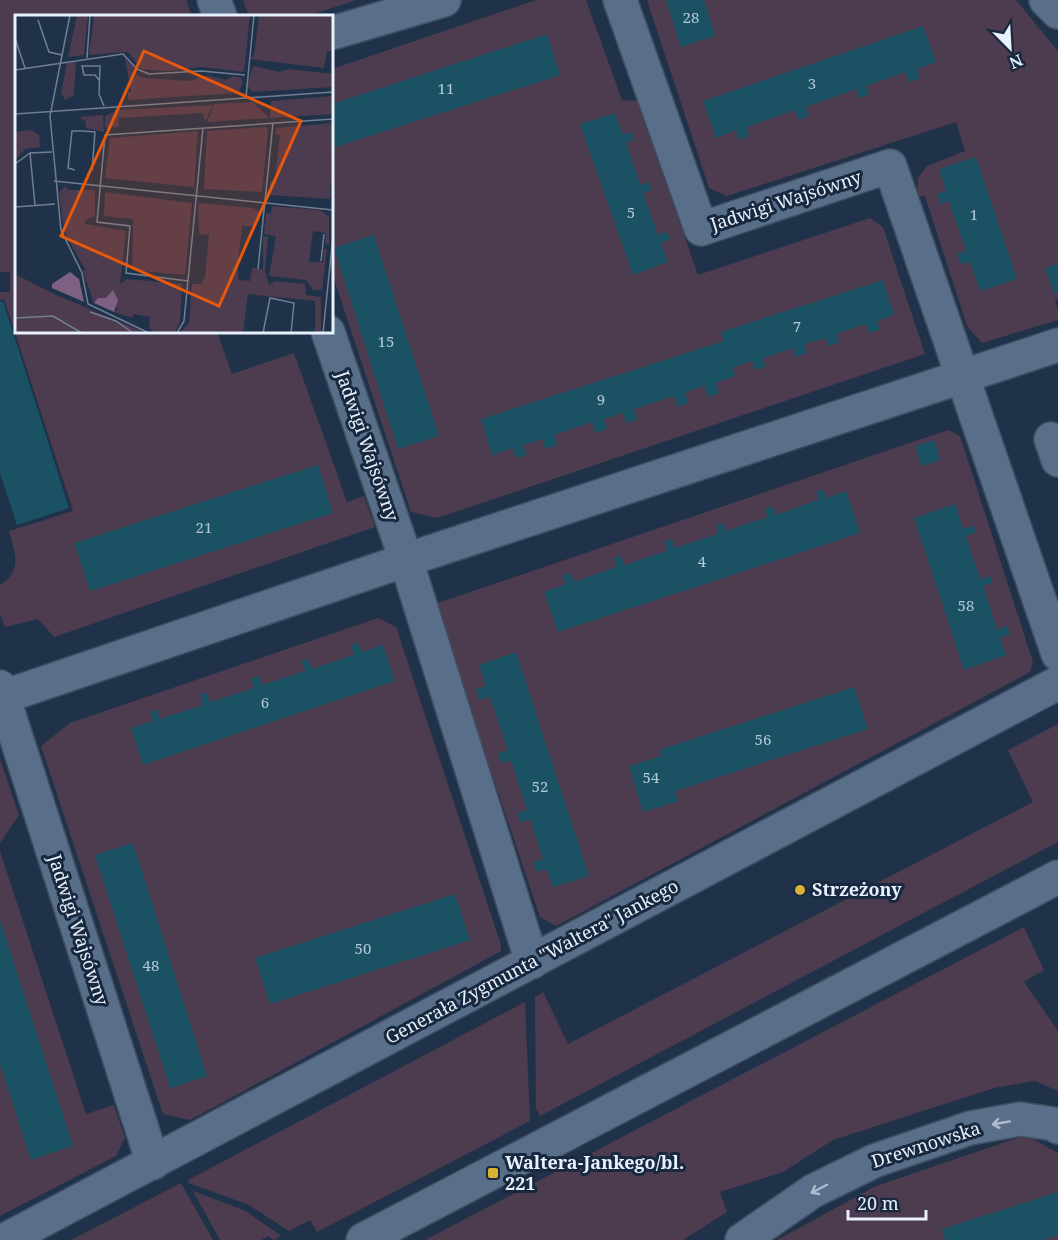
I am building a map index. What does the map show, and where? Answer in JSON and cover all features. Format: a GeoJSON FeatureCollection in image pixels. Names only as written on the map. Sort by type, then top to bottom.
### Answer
{"type":"FeatureCollection","features":[{"type":"Feature","properties":{"kind":"street"},"geometry":{"type":"LineString","coordinates":[[214,0],[220,15]]}},
{"type":"Feature","properties":{"kind":"street"},"geometry":{"type":"LineString","coordinates":[[333,33],[444,0]]}},
{"type":"Feature","properties":{"kind":"street","name":"Jadwigi Wajsówny"},"geometry":{"type":"LineString","coordinates":[[620,0],[700,229],[890,166],[962,377]]}},
{"type":"Feature","properties":{"kind":"street"},"geometry":{"type":"LineString","coordinates":[[1046,0],[1058,12]]}},
{"type":"Feature","properties":{"kind":"street","name":"Jadwigi Wajsówny"},"geometry":{"type":"LineString","coordinates":[[328,333],[406,560],[532,962]]}},
{"type":"Feature","properties":{"kind":"street","name":"Jadwigi Wajsówny"},"geometry":{"type":"LineString","coordinates":[[153,1163],[1,694],[1058,345]]}},
{"type":"Feature","properties":{"kind":"street"},"geometry":{"type":"LineString","coordinates":[[962,377],[1058,654]]}},
{"type":"Feature","properties":{"kind":"street","name":"Generała Zygmunta \"Waltera\" Jankego"},"geometry":{"type":"LineString","coordinates":[[5,1240],[1058,682]]}},
{"type":"Feature","properties":{"kind":"street"},"geometry":{"type":"LineString","coordinates":[[370,1239],[1058,877]]}},
{"type":"Feature","properties":{"kind":"street","name":"Drewnowska"},"geometry":{"type":"LineString","coordinates":[[742,1240],[813,1191],[874,1161],[970,1128],[1020,1119],[1054,1124],[1058,1127]]}},
{"type":"Feature","properties":{"kind":"shaded area"},"geometry":{"type":"Polygon","coordinates":[[[0,0],[186,0],[192,15],[15,15],[15,333],[4,299],[0,300],[0,292],[10,292],[10,272],[0,272],[0,0]]]}},
{"type":"Feature","properties":{"kind":"shaded area"},"geometry":{"type":"Polygon","coordinates":[[[243,0],[357,0],[310,15],[249,15],[243,0]]]}},
{"type":"Feature","properties":{"kind":"shaded area"},"geometry":{"type":"Polygon","coordinates":[[[536,0],[586,0],[622,100],[637,101],[698,275],[870,218],[883,227],[925,354],[437,518],[411,512],[333,276],[333,69],[536,0]]]}},
{"type":"Feature","properties":{"kind":"shaded area"},"geometry":{"type":"Polygon","coordinates":[[[647,0],[1016,0],[1058,51],[1058,299],[1055,300],[1058,320],[982,343],[967,326],[925,196],[917,197],[918,178],[927,166],[965,151],[956,122],[727,196],[709,188],[647,0]]]}},
{"type":"Feature","properties":{"kind":"shaded area"},"geometry":{"type":"Polygon","coordinates":[[[15,333],[217,333],[232,374],[294,353],[347,502],[364,496],[375,527],[54,637],[38,619],[5,627],[0,614],[0,585],[15,567],[9,531],[73,511],[15,333]]]}},
{"type":"Feature","properties":{"kind":"shaded area"},"geometry":{"type":"Polygon","coordinates":[[[948,430],[960,436],[1033,662],[1030,672],[556,926],[540,917],[435,604],[948,430]]]}},
{"type":"Feature","properties":{"kind":"shaded area"},"geometry":{"type":"Polygon","coordinates":[[[378,618],[396,627],[501,945],[501,951],[190,1120],[163,1114],[41,746],[70,723],[378,618]]]}},
{"type":"Feature","properties":{"kind":"shaded area"},"geometry":{"type":"Polygon","coordinates":[[[1058,724],[1058,842],[540,1116],[536,1109],[535,997],[543,992],[568,1044],[1033,802],[1008,750],[1058,724]]]}},
{"type":"Feature","properties":{"kind":"shaded area"},"geometry":{"type":"Polygon","coordinates":[[[0,759],[19,815],[0,843],[0,759]]]}},
{"type":"Feature","properties":{"kind":"shaded area"},"geometry":{"type":"Polygon","coordinates":[[[0,851],[86,1114],[114,1105],[125,1138],[116,1156],[0,1216],[0,851]]]}},
{"type":"Feature","properties":{"kind":"shaded area"},"geometry":{"type":"Polygon","coordinates":[[[1024,927],[1044,970],[1024,982],[1058,1031],[1058,1091],[1035,1081],[994,1088],[833,1140],[783,1172],[720,1192],[727,1212],[683,1240],[425,1240],[1024,927]]]}},
{"type":"Feature","properties":{"kind":"shaded area"},"geometry":{"type":"Polygon","coordinates":[[[525,1002],[530,1121],[317,1232],[310,1220],[289,1231],[249,1205],[189,1183],[188,1180],[525,1002]]]}},
{"type":"Feature","properties":{"kind":"shaded area"},"geometry":{"type":"Polygon","coordinates":[[[1026,1135],[1058,1153],[1058,1240],[777,1240],[876,1186],[1026,1135]]]}},
{"type":"Feature","properties":{"kind":"shaded area"},"geometry":{"type":"Polygon","coordinates":[[[181,1183],[213,1240],[71,1240],[181,1183]]]}},
{"type":"Feature","properties":{"kind":"shaded area"},"geometry":{"type":"Polygon","coordinates":[[[193,1191],[246,1211],[281,1236],[273,1240],[268,1236],[261,1240],[220,1240],[193,1191]]]}},
{"type":"Feature","properties":{"kind":"building"},"geometry":{"type":"Polygon","coordinates":[[[666,0],[704,0],[715,36],[681,47],[666,0]]]}},
{"type":"Feature","properties":{"kind":"building"},"geometry":{"type":"Polygon","coordinates":[[[923,26],[936,62],[917,69],[920,79],[909,82],[905,72],[866,86],[869,95],[859,98],[856,89],[806,107],[809,116],[799,120],[795,110],[747,127],[749,136],[739,140],[736,130],[716,138],[703,101],[923,26]]]}},
{"type":"Feature","properties":{"kind":"building"},"geometry":{"type":"Polygon","coordinates":[[[547,34],[560,75],[333,148],[333,104],[547,34]]]}},
{"type":"Feature","properties":{"kind":"building"},"geometry":{"type":"Polygon","coordinates":[[[615,113],[623,135],[632,132],[634,140],[626,143],[640,185],[649,182],[652,190],[643,193],[658,235],[667,232],[670,240],[661,243],[668,262],[633,275],[580,124],[615,113]]]}},
{"type":"Feature","properties":{"kind":"building"},"geometry":{"type":"Polygon","coordinates":[[[976,157],[1017,279],[980,291],[970,262],[961,264],[957,254],[966,251],[949,201],[940,204],[937,194],[946,191],[939,169],[976,157]]]}},
{"type":"Feature","properties":{"kind":"building"},"geometry":{"type":"Polygon","coordinates":[[[374,235],[439,436],[398,449],[334,248],[374,235]]]}},
{"type":"Feature","properties":{"kind":"building"},"geometry":{"type":"Polygon","coordinates":[[[1058,264],[1058,292],[1054,294],[1045,268],[1058,264]]]}},
{"type":"Feature","properties":{"kind":"building"},"geometry":{"type":"Polygon","coordinates":[[[883,280],[894,315],[877,321],[880,330],[869,333],[866,324],[836,334],[839,343],[828,346],[826,338],[804,344],[807,353],[795,357],[793,348],[763,358],[766,367],[755,370],[752,361],[733,367],[735,376],[716,383],[719,393],[708,397],[704,386],[685,392],[688,403],[677,407],[674,396],[634,409],[638,419],[626,423],[623,413],[604,419],[607,429],[595,433],[592,422],[554,435],[557,445],[545,449],[542,439],[523,445],[527,455],[516,458],[512,448],[492,455],[481,419],[724,341],[721,332],[883,280]]]}},
{"type":"Feature","properties":{"kind":"building"},"geometry":{"type":"Polygon","coordinates":[[[3,301],[69,508],[17,525],[0,473],[0,302],[3,301]]]}},
{"type":"Feature","properties":{"kind":"building"},"geometry":{"type":"Polygon","coordinates":[[[934,440],[940,460],[921,466],[915,446],[934,440]]]}},
{"type":"Feature","properties":{"kind":"building"},"geometry":{"type":"Polygon","coordinates":[[[318,465],[333,513],[90,591],[74,543],[318,465]]]}},
{"type":"Feature","properties":{"kind":"building"},"geometry":{"type":"Polygon","coordinates":[[[823,489],[826,498],[846,491],[860,533],[558,632],[544,592],[566,584],[563,575],[571,573],[574,582],[616,567],[614,558],[621,556],[624,565],[667,551],[664,542],[672,539],[675,548],[718,534],[716,525],[723,523],[726,531],[768,517],[765,509],[773,506],[776,515],[818,500],[816,492],[823,489]]]}},
{"type":"Feature","properties":{"kind":"building"},"geometry":{"type":"Polygon","coordinates":[[[955,504],[963,529],[974,526],[976,532],[966,536],[980,579],[990,576],[992,583],[983,586],[997,630],[1007,626],[1010,634],[1000,638],[1006,655],[964,670],[914,518],[955,504]]]}},
{"type":"Feature","properties":{"kind":"building"},"geometry":{"type":"Polygon","coordinates":[[[358,643],[362,652],[383,645],[395,681],[143,765],[131,728],[153,721],[150,712],[157,709],[160,719],[203,705],[200,695],[207,693],[210,702],[254,688],[251,678],[259,676],[262,685],[305,671],[301,661],[308,659],[312,669],[354,655],[351,645],[358,643]]]}},
{"type":"Feature","properties":{"kind":"building"},"geometry":{"type":"Polygon","coordinates":[[[516,652],[589,876],[553,887],[547,869],[537,872],[533,862],[543,859],[530,819],[521,823],[517,813],[527,810],[511,761],[502,763],[498,753],[508,750],[490,697],[479,700],[476,689],[486,686],[479,665],[516,652]]]}},
{"type":"Feature","properties":{"kind":"building"},"geometry":{"type":"Polygon","coordinates":[[[854,687],[868,729],[675,791],[678,801],[643,812],[629,766],[661,756],[659,750],[854,687]]]}},
{"type":"Feature","properties":{"kind":"building"},"geometry":{"type":"Polygon","coordinates":[[[133,843],[207,1076],[170,1088],[95,855],[133,843]]]}},
{"type":"Feature","properties":{"kind":"building"},"geometry":{"type":"Polygon","coordinates":[[[455,894],[470,940],[270,1004],[255,958],[455,894]]]}},
{"type":"Feature","properties":{"kind":"building"},"geometry":{"type":"Polygon","coordinates":[[[0,920],[73,1146],[31,1160],[0,1064],[0,920]]]}},
{"type":"Feature","properties":{"kind":"building"},"geometry":{"type":"Polygon","coordinates":[[[1058,1192],[1058,1235],[1043,1240],[945,1240],[942,1229],[1058,1192]]]}},
{"type":"Feature","properties":{"kind":"place","name":"Strzeżony"},"geometry":{"type":"Point","coordinates":[800,890]}},
{"type":"Feature","properties":{"kind":"place","name":"Waltera-Jankego/bl. 221"},"geometry":{"type":"Point","coordinates":[493,1173]}}]}
